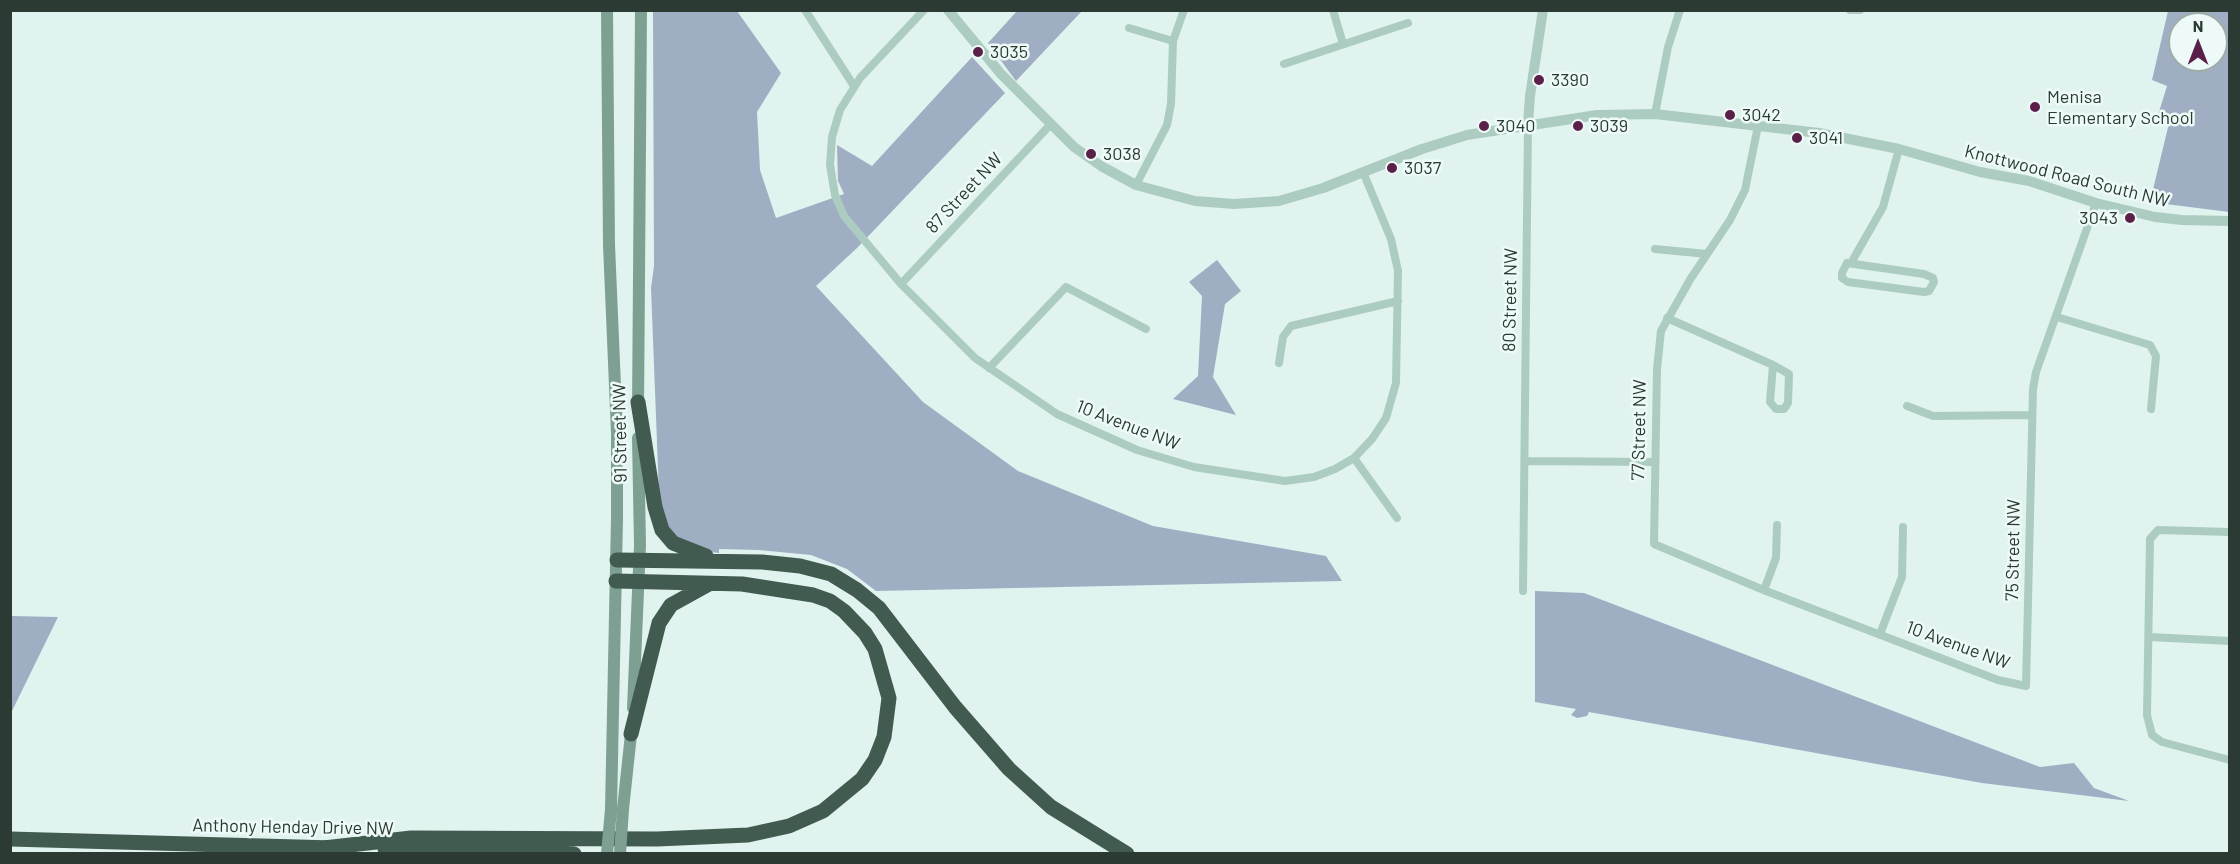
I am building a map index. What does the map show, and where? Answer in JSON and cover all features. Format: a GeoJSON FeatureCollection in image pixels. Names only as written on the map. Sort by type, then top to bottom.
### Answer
{"type":"FeatureCollection","features":[{"type":"Feature","properties":{"kind":"highway"},"geometry":{"type":"LineString","coordinates":[[638,402],[655,507],[662,530],[673,543],[690,552],[742,562]]}},
{"type":"Feature","properties":{"kind":"highway"},"geometry":{"type":"LineString","coordinates":[[617,560],[742,562],[800,566],[831,574],[857,590],[879,608],[955,707],[1009,769],[1051,807],[1127,854]]}},
{"type":"Feature","properties":{"kind":"highway"},"geometry":{"type":"LineString","coordinates":[[324,848],[411,838],[718,838],[789,826],[823,811],[862,779],[875,760],[884,737],[889,698],[875,649],[865,633],[830,601],[813,595],[742,584],[616,581]]}},
{"type":"Feature","properties":{"kind":"highway"},"geometry":{"type":"LineString","coordinates":[[631,734],[658,623],[671,605],[711,583]]}},
{"type":"Feature","properties":{"kind":"highway","name":"Anthony Henday Drive NW"},"geometry":{"type":"LineString","coordinates":[[10,839],[574,854]]}},
{"type":"Feature","properties":{"kind":"main road","name":"91 Street NW"},"geometry":{"type":"LineString","coordinates":[[607,10],[609,245],[617,433],[617,809],[620,854]]}},
{"type":"Feature","properties":{"kind":"main road","name":"91 Street NW"},"geometry":{"type":"LineString","coordinates":[[607,854],[631,734],[639,581],[641,10]]}},
{"type":"Feature","properties":{"kind":"street"},"geometry":{"type":"LineString","coordinates":[[805,10],[854,86]]}},
{"type":"Feature","properties":{"kind":"street","name":"10 Avenue NW"},"geometry":{"type":"LineString","coordinates":[[924,10],[854,86],[840,110],[832,137],[830,156],[833,185],[850,226],[901,284],[988,368],[1073,423],[1137,450],[1224,473],[1276,480],[1305,479],[1324,474],[1354,458]]}},
{"type":"Feature","properties":{"kind":"street","name":"Knottwood Road South NW"},"geometry":{"type":"LineString","coordinates":[[948,10],[975,45],[1050,125],[1101,166],[1136,185],[1195,201],[1255,204],[1298,197],[1422,149],[1467,135],[1597,115],[1655,114],[1819,133],[1899,149],[1980,172],[2029,181],[2096,203],[2182,220],[2229,221]]}},
{"type":"Feature","properties":{"kind":"street"},"geometry":{"type":"LineString","coordinates":[[1136,185],[1167,125],[1171,104],[1173,41],[1184,10]]}},
{"type":"Feature","properties":{"kind":"street"},"geometry":{"type":"LineString","coordinates":[[1333,10],[1343,44]]}},
{"type":"Feature","properties":{"kind":"street","name":"80 Street NW"},"geometry":{"type":"LineString","coordinates":[[1523,591],[1528,124],[1532,76],[1544,10]]}},
{"type":"Feature","properties":{"kind":"street"},"geometry":{"type":"LineString","coordinates":[[1655,114],[1668,47],[1680,10]]}},
{"type":"Feature","properties":{"kind":"street"},"geometry":{"type":"LineString","coordinates":[[1850,10],[1860,11]]}},
{"type":"Feature","properties":{"kind":"street"},"geometry":{"type":"LineString","coordinates":[[1284,64],[1408,23]]}},
{"type":"Feature","properties":{"kind":"street"},"geometry":{"type":"LineString","coordinates":[[1130,28],[1173,41]]}},
{"type":"Feature","properties":{"kind":"street","name":"87 Street NW"},"geometry":{"type":"LineString","coordinates":[[901,284],[1050,125]]}},
{"type":"Feature","properties":{"kind":"street","name":"77 Street NW"},"geometry":{"type":"LineString","coordinates":[[1654,544],[1658,343],[1667,318],[1745,190],[1758,126]]}},
{"type":"Feature","properties":{"kind":"street"},"geometry":{"type":"LineString","coordinates":[[1851,263],[1924,274],[1933,278],[1934,282],[1929,291],[1924,292],[1848,282],[1842,278],[1843,266],[1851,263],[1883,207],[1899,149]]}},
{"type":"Feature","properties":{"kind":"street"},"geometry":{"type":"LineString","coordinates":[[1363,172],[1394,248],[1398,271],[1397,364],[1392,400],[1378,431],[1354,458],[1397,518]]}},
{"type":"Feature","properties":{"kind":"street","name":"75 Street NW"},"geometry":{"type":"LineString","coordinates":[[2026,686],[2031,415],[2036,372],[2096,203]]}},
{"type":"Feature","properties":{"kind":"street"},"geometry":{"type":"LineString","coordinates":[[1654,249],[1707,254]]}},
{"type":"Feature","properties":{"kind":"street"},"geometry":{"type":"LineString","coordinates":[[988,368],[1066,287],[1146,329]]}},
{"type":"Feature","properties":{"kind":"street"},"geometry":{"type":"LineString","coordinates":[[1279,363],[1283,337],[1291,326],[1398,301]]}},
{"type":"Feature","properties":{"kind":"street"},"geometry":{"type":"LineString","coordinates":[[2057,316],[2150,345],[2156,356],[2151,409]]}},
{"type":"Feature","properties":{"kind":"street"},"geometry":{"type":"LineString","coordinates":[[1667,318],[1773,365],[1789,374],[1788,402],[1785,409],[1776,409],[1770,402],[1773,365]]}},
{"type":"Feature","properties":{"kind":"street"},"geometry":{"type":"LineString","coordinates":[[1907,406],[1932,416],[2031,415]]}},
{"type":"Feature","properties":{"kind":"street"},"geometry":{"type":"LineString","coordinates":[[1525,460],[1655,462]]}},
{"type":"Feature","properties":{"kind":"street"},"geometry":{"type":"LineString","coordinates":[[1764,590],[1776,558],[1777,525]]}},
{"type":"Feature","properties":{"kind":"street","name":"10 Avenue NW"},"geometry":{"type":"LineString","coordinates":[[1880,634],[1902,577],[1903,527]]}},
{"type":"Feature","properties":{"kind":"street"},"geometry":{"type":"LineString","coordinates":[[2229,532],[2158,530],[2150,539],[2147,715],[2152,735],[2162,742],[2229,760]]}},
{"type":"Feature","properties":{"kind":"street","name":"10 Avenue NW"},"geometry":{"type":"LineString","coordinates":[[1654,544],[1764,590],[1998,680],[2026,686]]}},
{"type":"Feature","properties":{"kind":"street"},"geometry":{"type":"LineString","coordinates":[[2149,638],[2229,641]]}},
{"type":"Feature","properties":{"kind":"shaded area"},"geometry":{"type":"Polygon","coordinates":[[[653,11],[737,11],[781,73],[757,112],[760,170],[776,218],[844,194],[838,181],[837,145],[872,166],[972,57],[1005,93],[857,248],[816,286],[923,402],[1018,471],[1153,526],[1326,556],[1342,581],[876,591],[847,569],[811,555],[759,550],[719,549],[719,553],[702,551],[678,539],[665,522],[659,494],[651,288],[654,266],[653,11]]]}},
{"type":"Feature","properties":{"kind":"shaded area"},"geometry":{"type":"Polygon","coordinates":[[[1017,11],[1082,11],[1016,81],[988,43],[1017,11]]]}},
{"type":"Feature","properties":{"kind":"shaded area"},"geometry":{"type":"Polygon","coordinates":[[[2168,11],[2229,11],[2229,212],[2150,202],[2170,119],[2158,115],[2167,86],[2152,80],[2168,11]]]}},
{"type":"Feature","properties":{"kind":"shaded area"},"geometry":{"type":"Polygon","coordinates":[[[1217,260],[1241,291],[1225,304],[1213,377],[1236,415],[1173,399],[1198,376],[1202,296],[1189,282],[1217,260]]]}},
{"type":"Feature","properties":{"kind":"shaded area"},"geometry":{"type":"Polygon","coordinates":[[[1535,591],[1584,593],[2040,767],[2074,763],[2094,788],[2129,801],[1982,783],[1589,712],[1587,716],[1577,718],[1571,715],[1576,709],[1535,702],[1535,591]]]}},
{"type":"Feature","properties":{"kind":"shaded area"},"geometry":{"type":"Polygon","coordinates":[[[10,616],[58,617],[11,713],[10,616]]]}},
{"type":"Feature","properties":{"kind":"place","name":"3035"},"geometry":{"type":"Point","coordinates":[978,52]}},
{"type":"Feature","properties":{"kind":"place","name":"3390"},"geometry":{"type":"Point","coordinates":[1539,80]}},
{"type":"Feature","properties":{"kind":"place","name":"Menisa Elementary School"},"geometry":{"type":"Point","coordinates":[2035,107]}},
{"type":"Feature","properties":{"kind":"place","name":"3042"},"geometry":{"type":"Point","coordinates":[1730,115]}},
{"type":"Feature","properties":{"kind":"place","name":"3040"},"geometry":{"type":"Point","coordinates":[1484,126]}},
{"type":"Feature","properties":{"kind":"place","name":"3039"},"geometry":{"type":"Point","coordinates":[1578,126]}},
{"type":"Feature","properties":{"kind":"place","name":"3041"},"geometry":{"type":"Point","coordinates":[1797,138]}},
{"type":"Feature","properties":{"kind":"place","name":"3038"},"geometry":{"type":"Point","coordinates":[1091,154]}},
{"type":"Feature","properties":{"kind":"place","name":"3037"},"geometry":{"type":"Point","coordinates":[1392,168]}},
{"type":"Feature","properties":{"kind":"place","name":"3043"},"geometry":{"type":"Point","coordinates":[2130,218]}}]}
